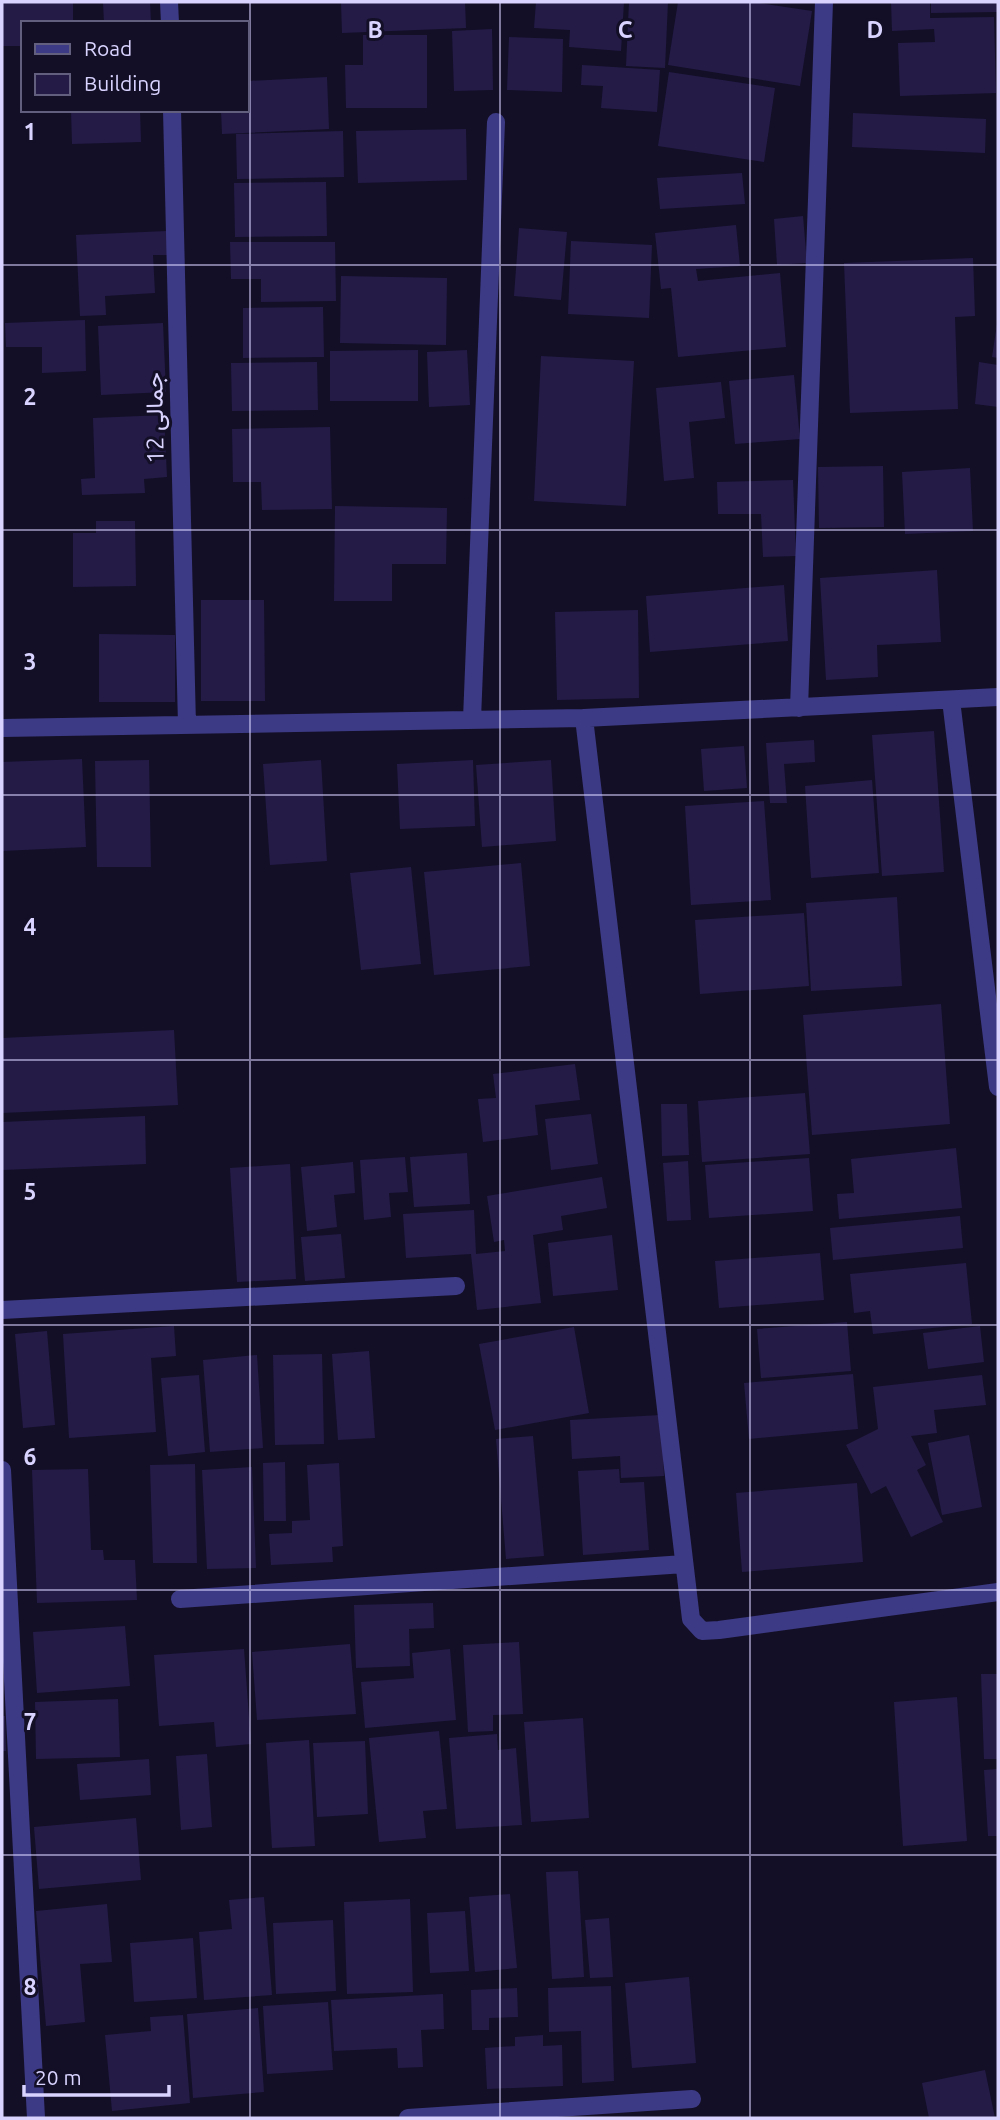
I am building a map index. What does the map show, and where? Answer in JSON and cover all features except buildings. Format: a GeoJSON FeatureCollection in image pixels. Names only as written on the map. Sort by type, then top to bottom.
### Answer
{"type":"FeatureCollection","features":[{"type":"Feature","properties":{"kind":"street"},"geometry":{"type":"LineString","coordinates":[[169,2],[170,21]]}},
{"type":"Feature","properties":{"kind":"street"},"geometry":{"type":"LineString","coordinates":[[799,708],[824,2]]}},
{"type":"Feature","properties":{"kind":"street","name":"جمالی 12"},"geometry":{"type":"LineString","coordinates":[[172,112],[187,725]]}},
{"type":"Feature","properties":{"kind":"street"},"geometry":{"type":"LineString","coordinates":[[472,719],[496,122]]}},
{"type":"Feature","properties":{"kind":"street"},"geometry":{"type":"LineString","coordinates":[[2,728],[584,718],[998,698]]}},
{"type":"Feature","properties":{"kind":"street"},"geometry":{"type":"LineString","coordinates":[[951,700],[998,1087]]}},
{"type":"Feature","properties":{"kind":"street"},"geometry":{"type":"LineString","coordinates":[[584,718],[691,1619],[702,1631],[998,1592]]}},
{"type":"Feature","properties":{"kind":"street"},"geometry":{"type":"LineString","coordinates":[[2,1310],[456,1286]]}},
{"type":"Feature","properties":{"kind":"street"},"geometry":{"type":"LineString","coordinates":[[2,1470],[10,1766],[36,2118]]}},
{"type":"Feature","properties":{"kind":"street"},"geometry":{"type":"LineString","coordinates":[[180,1599],[684,1564]]}},
{"type":"Feature","properties":{"kind":"street"},"geometry":{"type":"LineString","coordinates":[[408,2118],[692,2099]]}}]}
